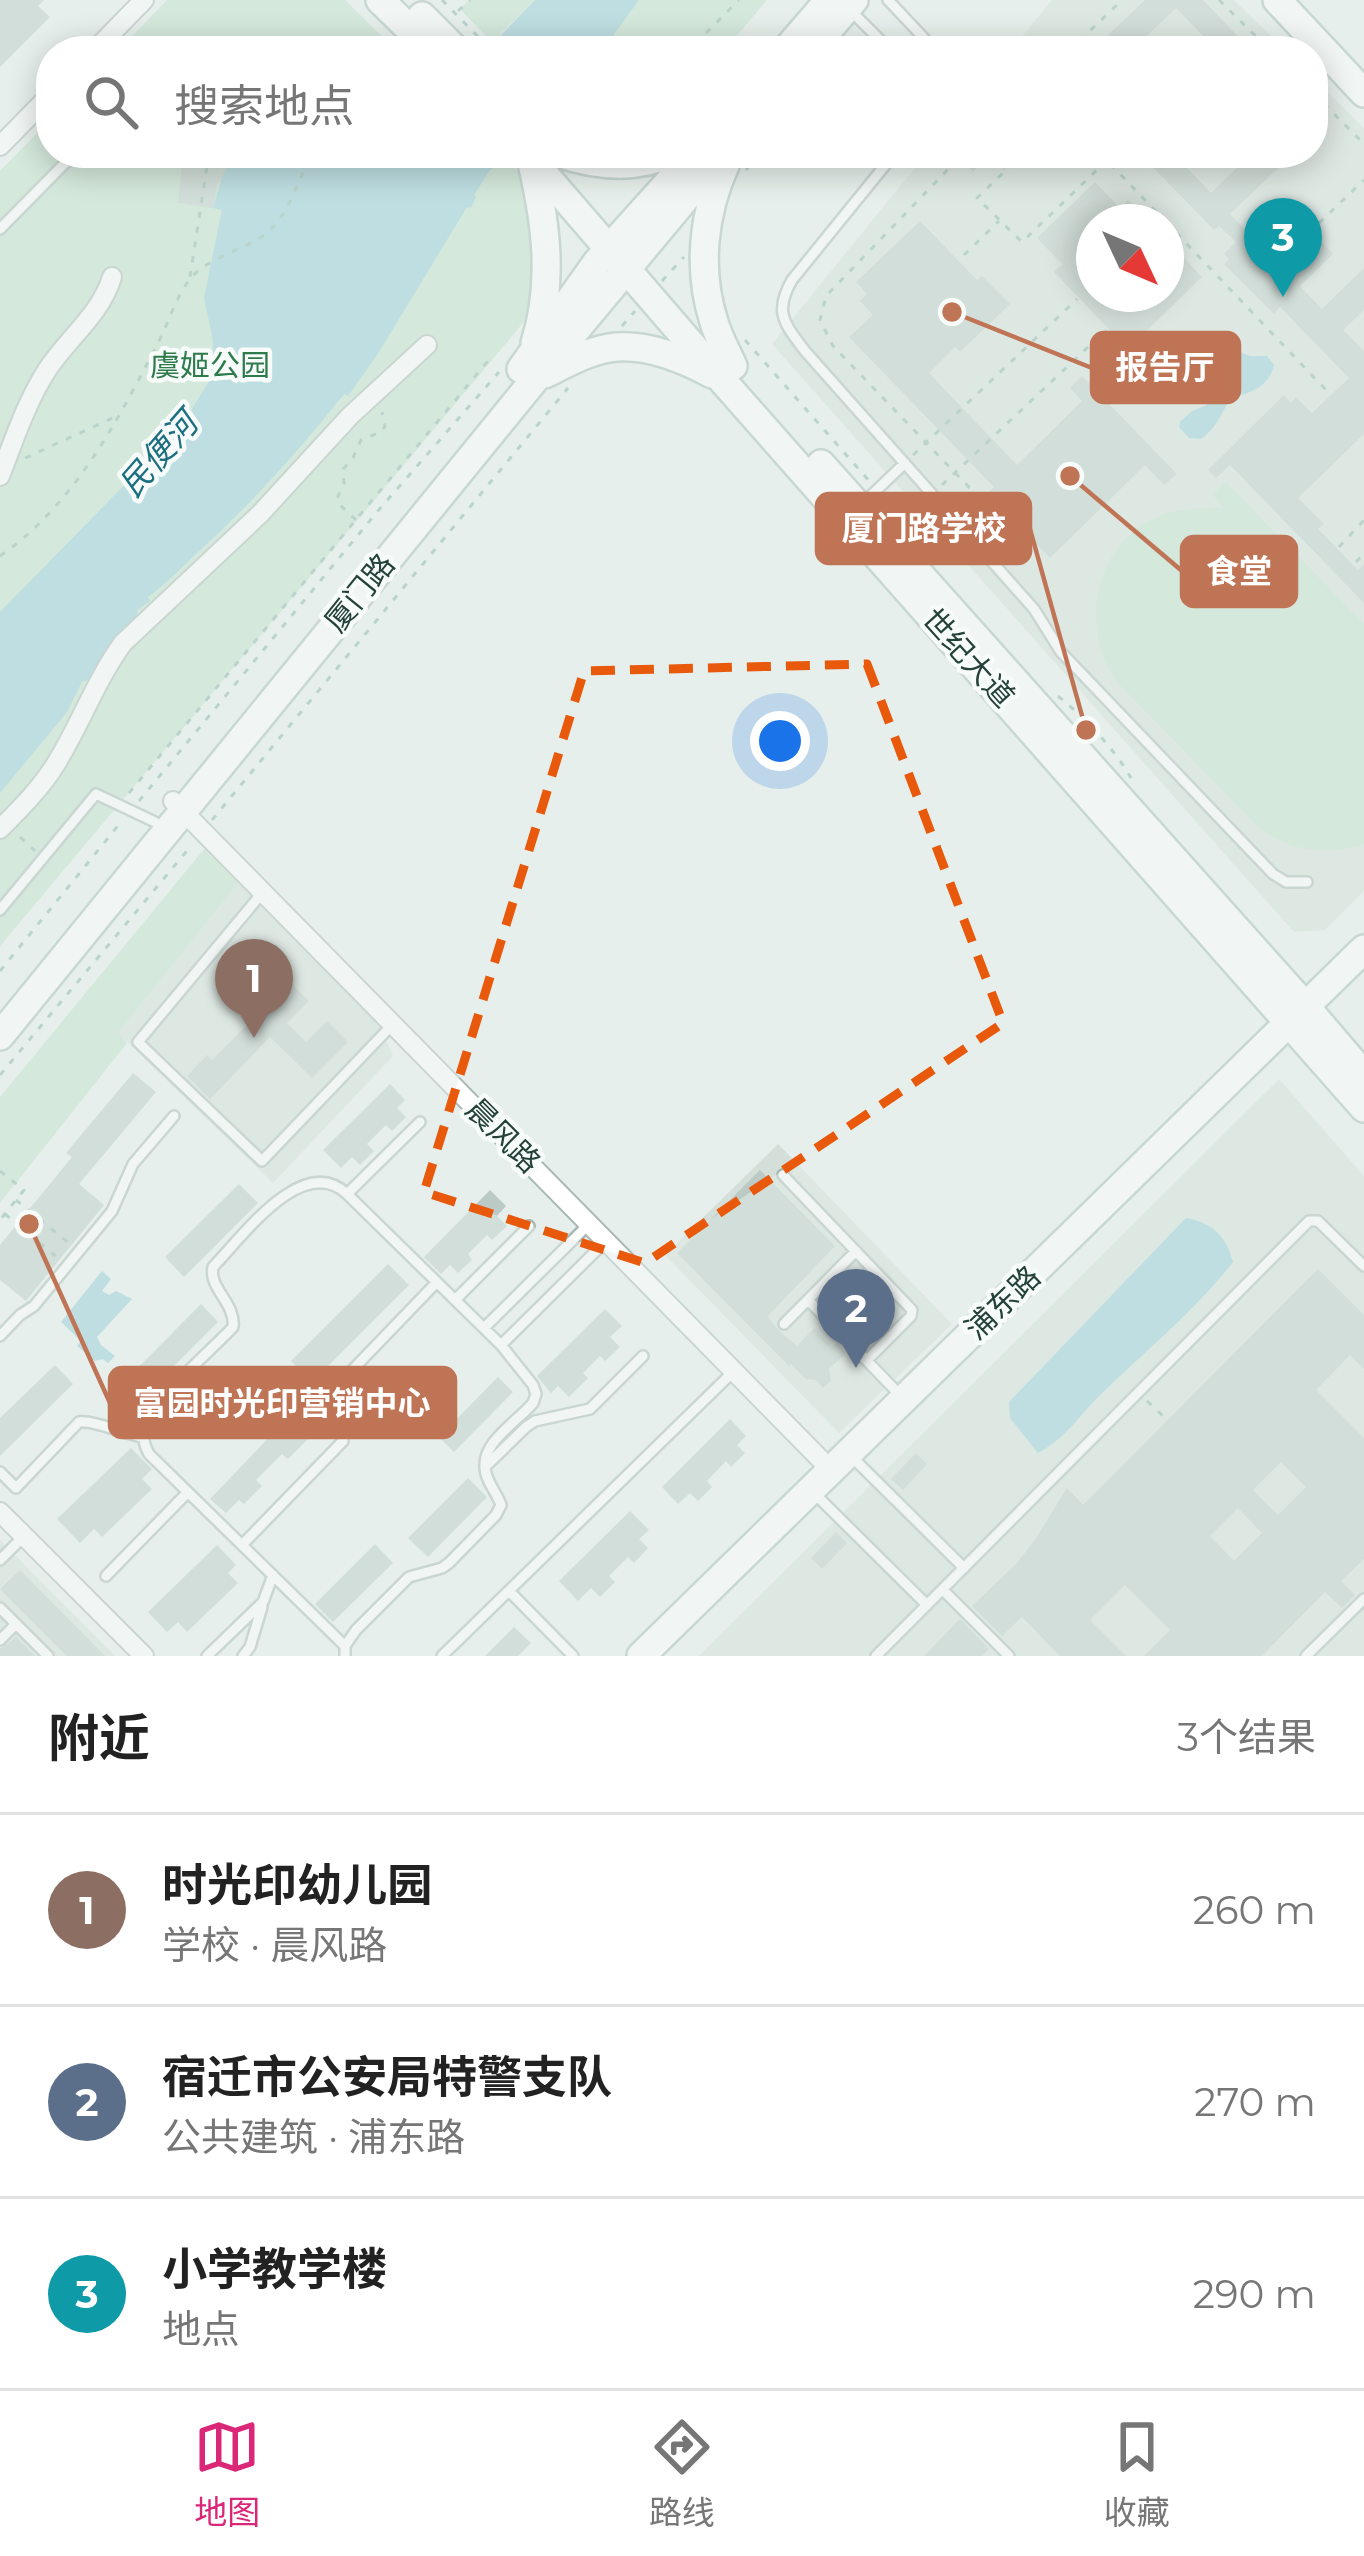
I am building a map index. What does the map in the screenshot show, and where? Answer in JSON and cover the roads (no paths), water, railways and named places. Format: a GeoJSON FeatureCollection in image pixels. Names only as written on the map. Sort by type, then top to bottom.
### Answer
{"type":"FeatureCollection","features":[{"type":"Feature","properties":{"kind":"street"},"geometry":{"type":"LineString","coordinates":[[109,36],[144,0]]}},
{"type":"Feature","properties":{"kind":"street"},"geometry":{"type":"LineString","coordinates":[[380,0],[417,36]]}},
{"type":"Feature","properties":{"kind":"street"},"geometry":{"type":"LineString","coordinates":[[406,0],[457,36]]}},
{"type":"Feature","properties":{"kind":"street"},"geometry":{"type":"LineString","coordinates":[[1276,0],[1310,36]]}},
{"type":"Feature","properties":{"kind":"street"},"geometry":{"type":"LineString","coordinates":[[1296,0],[1364,74]]}},
{"type":"Feature","properties":{"kind":"street"},"geometry":{"type":"LineString","coordinates":[[830,36],[843,2]]}},
{"type":"Feature","properties":{"kind":"street"},"geometry":{"type":"LineString","coordinates":[[803,36],[843,2]]}},
{"type":"Feature","properties":{"kind":"street"},"geometry":{"type":"LineString","coordinates":[[1328,55],[1364,93]]}},
{"type":"Feature","properties":{"kind":"street"},"geometry":{"type":"LineString","coordinates":[[0,146],[36,109]]}},
{"type":"Feature","properties":{"kind":"street"},"geometry":{"type":"LineString","coordinates":[[542,168],[547,243],[542,322],[532,369],[610,347],[669,354],[728,373]]}},
{"type":"Feature","properties":{"kind":"street","name":"世纪大道"},"geometry":{"type":"LineString","coordinates":[[553,168],[728,373],[861,506],[1299,1014],[1364,1075]]}},
{"type":"Feature","properties":{"kind":"street","name":"厦门路"},"geometry":{"type":"LineString","coordinates":[[0,1036],[392,525],[532,369],[684,168]]}},
{"type":"Feature","properties":{"kind":"street","name":"厦门路"},"geometry":{"type":"LineString","coordinates":[[624,252],[711,168]]}},
{"type":"Feature","properties":{"kind":"street"},"geometry":{"type":"LineString","coordinates":[[722,168],[705,222],[705,279],[728,373]]}},
{"type":"Feature","properties":{"kind":"street"},"geometry":{"type":"LineString","coordinates":[[2,472],[38,385],[105,300],[112,277]]}},
{"type":"Feature","properties":{"kind":"street"},"geometry":{"type":"LineString","coordinates":[[3,826],[58,760],[98,680],[123,643],[428,345]]}},
{"type":"Feature","properties":{"kind":"street","name":"厦门路"},"geometry":{"type":"LineString","coordinates":[[0,1012],[169,815]]}},
{"type":"Feature","properties":{"kind":"street","name":"晨风路"},"geometry":{"type":"LineString","coordinates":[[169,815],[263,892],[831,1472]]}},
{"type":"Feature","properties":{"kind":"street","name":"浦东路"},"geometry":{"type":"LineString","coordinates":[[641,1656],[1364,949]]}},
{"type":"Feature","properties":{"kind":"street","name":"世纪大道"},"geometry":{"type":"LineString","coordinates":[[1299,1014],[1364,1108]]}},
{"type":"Feature","properties":{"kind":"street"},"geometry":{"type":"LineString","coordinates":[[0,1512],[144,1656]]}},
{"type":"Feature","properties":{"kind":"lane"},"geometry":{"type":"LineString","coordinates":[[888,0],[922,36]]}},
{"type":"Feature","properties":{"kind":"lane"},"geometry":{"type":"LineString","coordinates":[[843,2],[876,36]]}},
{"type":"Feature","properties":{"kind":"lane"},"geometry":{"type":"LineString","coordinates":[[0,229],[60,168]]}},
{"type":"Feature","properties":{"kind":"lane"},"geometry":{"type":"LineString","coordinates":[[883,168],[792,280],[784,293],[781,314],[805,351],[1034,609],[1060,652],[1274,874],[1286,882],[1307,882]]}},
{"type":"Feature","properties":{"kind":"lane"},"geometry":{"type":"LineString","coordinates":[[861,506],[904,463]]}},
{"type":"Feature","properties":{"kind":"lane"},"geometry":{"type":"LineString","coordinates":[[888,537],[932,494]]}},
{"type":"Feature","properties":{"kind":"lane"},"geometry":{"type":"LineString","coordinates":[[0,910],[96,794],[118,805],[169,815]]}},
{"type":"Feature","properties":{"kind":"lane"},"geometry":{"type":"LineString","coordinates":[[263,892],[138,1042],[262,1161],[393,1024]]}},
{"type":"Feature","properties":{"kind":"lane"},"geometry":{"type":"LineString","coordinates":[[0,1336],[34,1306],[112,1211],[133,1164],[174,1116]]}},
{"type":"Feature","properties":{"kind":"lane"},"geometry":{"type":"LineString","coordinates":[[347,1195],[420,1122]]}},
{"type":"Feature","properties":{"kind":"lane"},"geometry":{"type":"LineString","coordinates":[[783,1175],[913,1312],[867,1360]]}},
{"type":"Feature","properties":{"kind":"lane"},"geometry":{"type":"LineString","coordinates":[[328,1181],[347,1195],[501,1345],[536,1394],[524,1414],[492,1444],[484,1468],[501,1505],[496,1516],[442,1568],[409,1577],[356,1630],[345,1651],[149,1454],[143,1430],[151,1411],[233,1327],[236,1320],[212,1280],[213,1267],[288,1192],[328,1181]]}},
{"type":"Feature","properties":{"kind":"lane"},"geometry":{"type":"LineString","coordinates":[[876,1656],[1309,1221],[1318,1221],[1364,1266]]}},
{"type":"Feature","properties":{"kind":"lane"},"geometry":{"type":"LineString","coordinates":[[484,1328],[589,1223]]}},
{"type":"Feature","properties":{"kind":"lane"},"geometry":{"type":"LineString","coordinates":[[455,1300],[529,1226]]}},
{"type":"Feature","properties":{"kind":"lane"},"geometry":{"type":"LineString","coordinates":[[501,1345],[606,1241]]}},
{"type":"Feature","properties":{"kind":"lane"},"geometry":{"type":"LineString","coordinates":[[784,1324],[856,1251]]}},
{"type":"Feature","properties":{"kind":"lane"},"geometry":{"type":"LineString","coordinates":[[335,1388],[437,1282]]}},
{"type":"Feature","properties":{"kind":"lane"},"geometry":{"type":"LineString","coordinates":[[808,1300],[905,1400]]}},
{"type":"Feature","properties":{"kind":"lane"},"geometry":{"type":"LineString","coordinates":[[484,1468],[536,1421],[590,1409],[644,1356]]}},
{"type":"Feature","properties":{"kind":"lane"},"geometry":{"type":"LineString","coordinates":[[442,1656],[734,1371]]}},
{"type":"Feature","properties":{"kind":"lane"},"geometry":{"type":"LineString","coordinates":[[0,1472],[16,1487],[80,1422],[91,1420],[143,1437]]}},
{"type":"Feature","properties":{"kind":"lane"},"geometry":{"type":"LineString","coordinates":[[242,1545],[343,1441]]}},
{"type":"Feature","properties":{"kind":"lane"},"geometry":{"type":"LineString","coordinates":[[831,1472],[964,1568]]}},
{"type":"Feature","properties":{"kind":"lane"},"geometry":{"type":"LineString","coordinates":[[831,1472],[927,1605]]}},
{"type":"Feature","properties":{"kind":"lane"},"geometry":{"type":"LineString","coordinates":[[106,1576],[188,1492]]}},
{"type":"Feature","properties":{"kind":"lane"},"geometry":{"type":"LineString","coordinates":[[0,1560],[24,1536]]}},
{"type":"Feature","properties":{"kind":"lane"},"geometry":{"type":"LineString","coordinates":[[243,1656],[273,1575]]}},
{"type":"Feature","properties":{"kind":"lane"},"geometry":{"type":"LineString","coordinates":[[943,1589],[1009,1656]]}},
{"type":"Feature","properties":{"kind":"lane"},"geometry":{"type":"LineString","coordinates":[[509,1591],[573,1656]]}},
{"type":"Feature","properties":{"kind":"lane"},"geometry":{"type":"LineString","coordinates":[[1306,1656],[1364,1599]]}},
{"type":"Feature","properties":{"kind":"lane"},"geometry":{"type":"LineString","coordinates":[[207,1656],[263,1602]]}},
{"type":"Feature","properties":{"kind":"lane"},"geometry":{"type":"LineString","coordinates":[[0,1609],[48,1656]]}},
{"type":"Feature","properties":{"kind":"lane"},"geometry":{"type":"LineString","coordinates":[[0,1640],[16,1624]]}},
{"type":"Feature","properties":{"kind":"water"},"geometry":{"type":"Polygon","coordinates":[[[535,0],[639,0],[613,36],[502,34],[535,0]]]}},
{"type":"Feature","properties":{"kind":"water","name":"民便河"},"geometry":{"type":"Polygon","coordinates":[[[493,168],[348,396],[344,394],[237,515],[148,597],[150,601],[137,610],[137,620],[91,682],[82,682],[67,712],[0,793],[0,612],[146,463],[208,383],[214,359],[204,298],[222,210],[213,208],[224,170],[493,168]]]}},
{"type":"Feature","properties":{"kind":"water"},"geometry":{"type":"Polygon","coordinates":[[[1230,348],[1267,356],[1274,365],[1271,373],[1257,388],[1229,399],[1218,421],[1201,439],[1189,438],[1180,422],[1207,405],[1212,369],[1230,348]]]}},
{"type":"Feature","properties":{"kind":"water"},"geometry":{"type":"Polygon","coordinates":[[[1186,1218],[1217,1232],[1233,1262],[1064,1434],[1038,1453],[1010,1418],[1009,1402],[1186,1218]]]}},
{"type":"Feature","properties":{"kind":"water"},"geometry":{"type":"Polygon","coordinates":[[[102,1271],[111,1279],[102,1291],[109,1295],[116,1291],[132,1299],[97,1337],[115,1356],[108,1363],[95,1361],[77,1346],[81,1341],[61,1322],[102,1271]]]}},
{"type":"Feature","properties":{"kind":"place","name":"小学教学楼"},"geometry":{"type":"Point","coordinates":[1283,297]}},
{"type":"Feature","properties":{"kind":"place","name":"报告厅"},"geometry":{"type":"Point","coordinates":[952,312]}},
{"type":"Feature","properties":{"kind":"place","name":"食堂"},"geometry":{"type":"Point","coordinates":[1070,476]}},
{"type":"Feature","properties":{"kind":"place","name":"厦门路学校"},"geometry":{"type":"Point","coordinates":[1086,730]}},
{"type":"Feature","properties":{"kind":"place","name":"时光印幼儿园"},"geometry":{"type":"Point","coordinates":[254,1038]}},
{"type":"Feature","properties":{"kind":"place","name":"富园时光印营销中心"},"geometry":{"type":"Point","coordinates":[29,1224]}},
{"type":"Feature","properties":{"kind":"place","name":"宿迁市公安局特警支队"},"geometry":{"type":"Point","coordinates":[856,1368]}},
{"type":"Feature","properties":{"kind":"park label","name":"虞姬公园"},"geometry":{"type":"Point","coordinates":[210,366]}}]}
